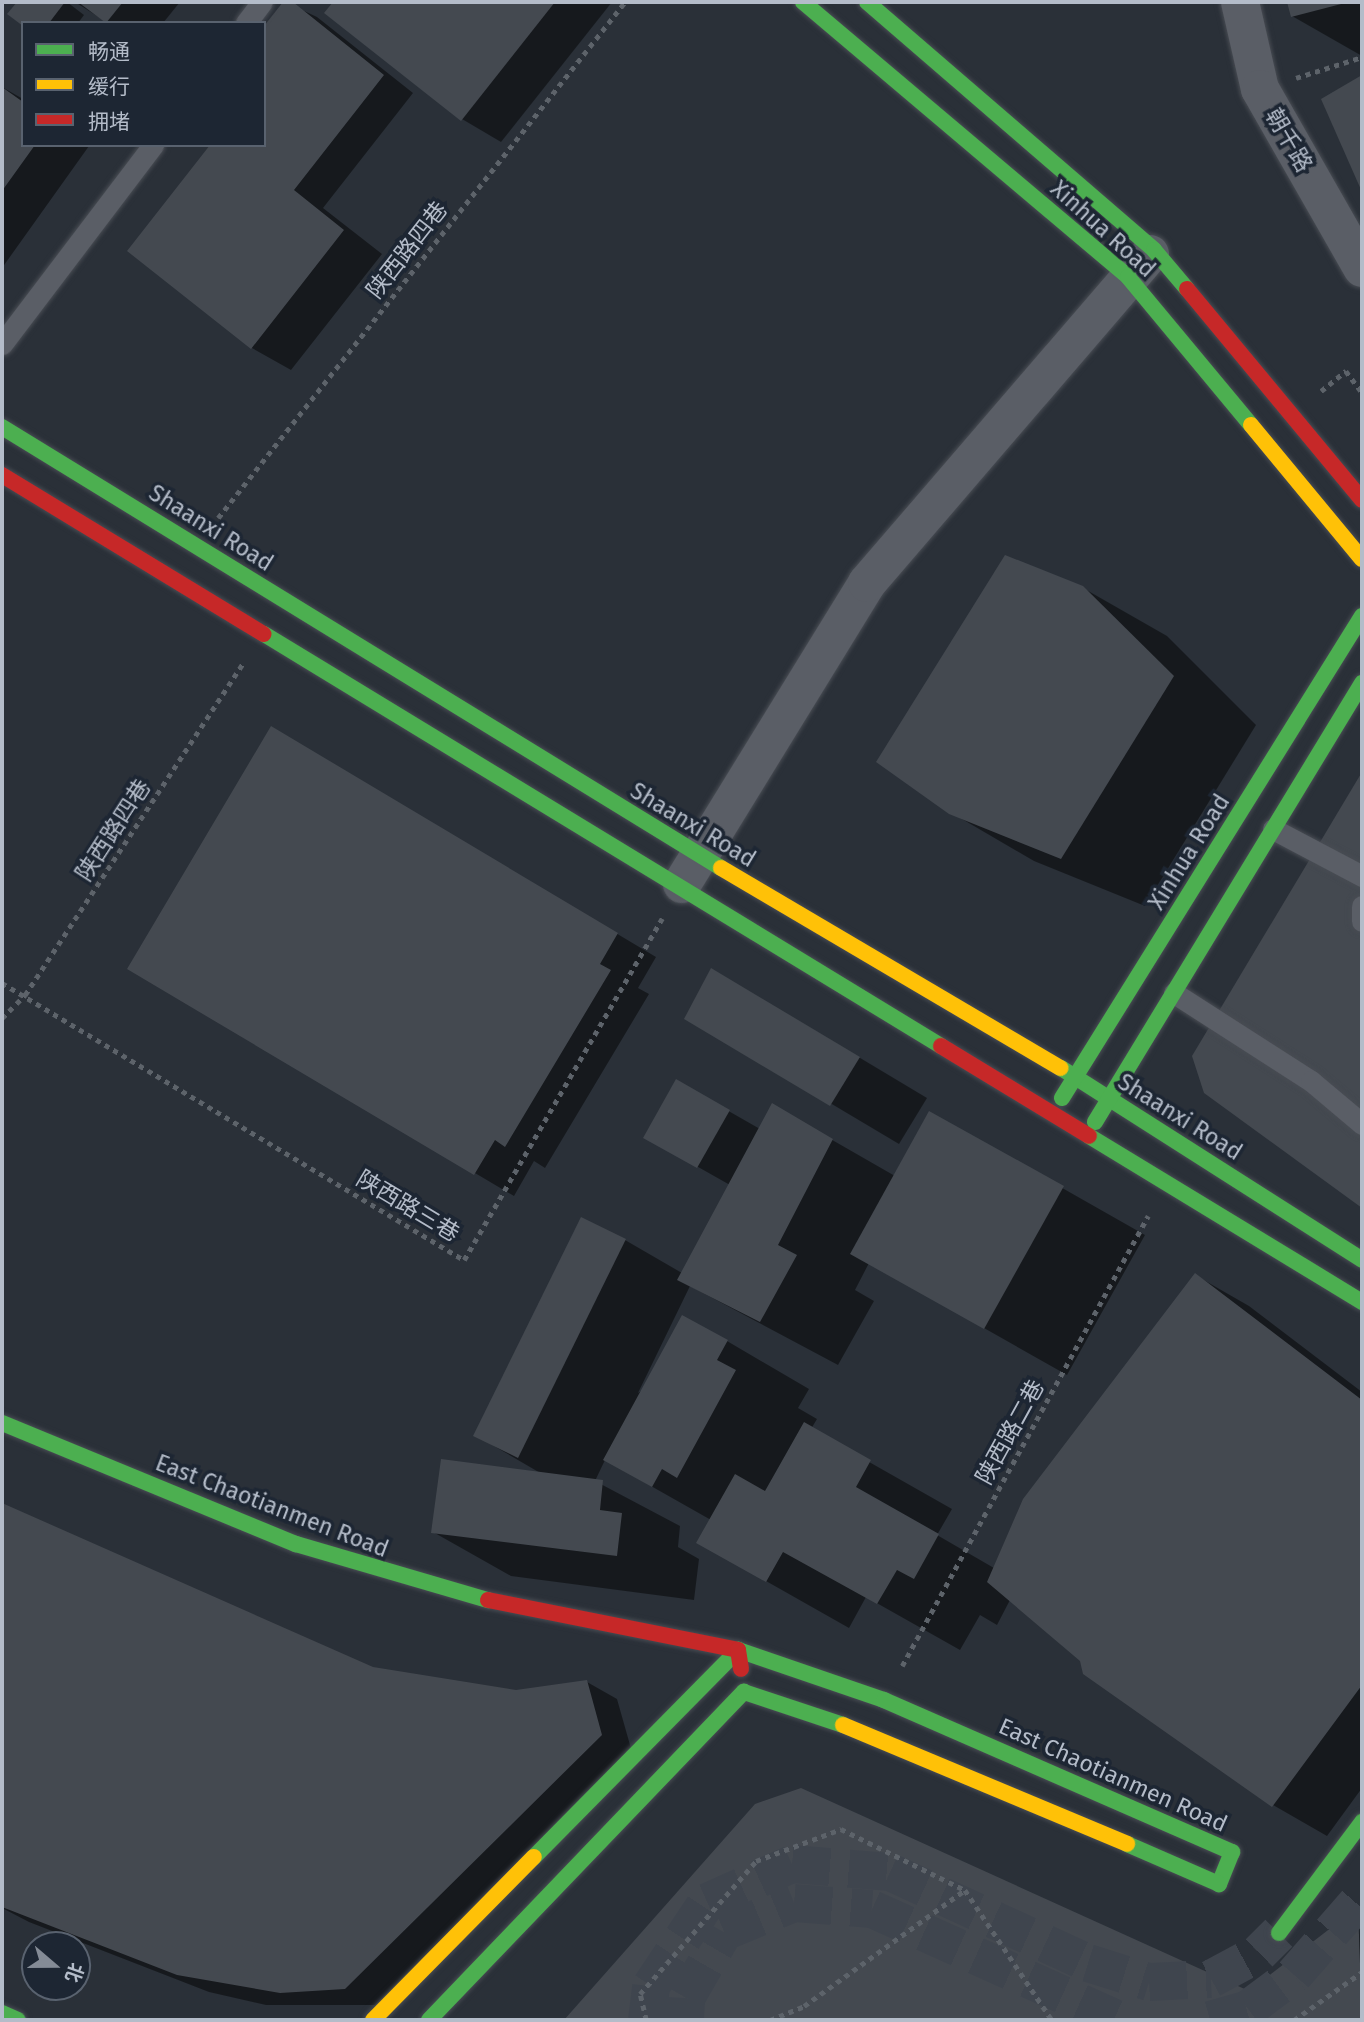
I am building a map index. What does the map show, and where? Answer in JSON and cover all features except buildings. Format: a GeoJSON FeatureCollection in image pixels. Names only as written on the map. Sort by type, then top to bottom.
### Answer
{"type":"FeatureCollection","features":[{"type":"Feature","properties":{"kind":"main road","name":"Xinhua Road"},"geometry":{"type":"LineString","coordinates":[[803,2],[1141,264],[1362,559]]}},
{"type":"Feature","properties":{"kind":"main road","name":"Xinhua Road"},"geometry":{"type":"LineString","coordinates":[[867,2],[1141,264],[1362,500]]}},
{"type":"Feature","properties":{"kind":"main road","name":"Shaanxi Road"},"geometry":{"type":"LineString","coordinates":[[2,427],[699,855],[1076,1077],[1362,1260]]}},
{"type":"Feature","properties":{"kind":"main road"},"geometry":{"type":"LineString","coordinates":[[2,475],[679,889],[1088,1132],[1362,1302]]}},
{"type":"Feature","properties":{"kind":"main road","name":"Xinhua Road"},"geometry":{"type":"LineString","coordinates":[[1054,1112],[1362,616]]}},
{"type":"Feature","properties":{"kind":"main road"},"geometry":{"type":"LineString","coordinates":[[1088,1132],[1362,683]]}},
{"type":"Feature","properties":{"kind":"main road","name":"East Chaotianmen Road"},"geometry":{"type":"LineString","coordinates":[[2,1423],[296,1544],[434,1589],[738,1650],[884,1700],[1232,1852],[1219,1884],[875,1736],[744,1692]]}},
{"type":"Feature","properties":{"kind":"main road"},"geometry":{"type":"LineString","coordinates":[[429,2020],[744,1692],[738,1650]]}},
{"type":"Feature","properties":{"kind":"main road"},"geometry":{"type":"LineString","coordinates":[[373,2020],[738,1650]]}},
{"type":"Feature","properties":{"kind":"main road"},"geometry":{"type":"LineString","coordinates":[[1279,1933],[1362,1822]]}},
{"type":"Feature","properties":{"kind":"main road"},"geometry":{"type":"LineString","coordinates":[[2,2013],[18,2020]]}},
{"type":"Feature","properties":{"kind":"street","name":"朝千路"},"geometry":{"type":"LineString","coordinates":[[1240,2],[1260,89],[1362,268]]}},
{"type":"Feature","properties":{"kind":"street"},"geometry":{"type":"LineString","coordinates":[[679,889],[867,583],[1141,264]]}},
{"type":"Feature","properties":{"kind":"lane"},"geometry":{"type":"LineString","coordinates":[[248,21],[262,2]]}},
{"type":"Feature","properties":{"kind":"lane"},"geometry":{"type":"LineString","coordinates":[[2,344],[151,147]]}},
{"type":"Feature","properties":{"kind":"lane"},"geometry":{"type":"LineString","coordinates":[[1273,829],[1362,876]]}},
{"type":"Feature","properties":{"kind":"lane"},"geometry":{"type":"LineString","coordinates":[[1362,906],[1362,921]]}},
{"type":"Feature","properties":{"kind":"lane"},"geometry":{"type":"LineString","coordinates":[[1174,993],[1311,1081],[1362,1124]]}},
{"type":"Feature","properties":{"kind":"path","name":"陕西路四巷"},"geometry":{"type":"LineString","coordinates":[[216,520],[625,2]]}},
{"type":"Feature","properties":{"kind":"path"},"geometry":{"type":"LineString","coordinates":[[1260,89],[1362,57]]}},
{"type":"Feature","properties":{"kind":"path"},"geometry":{"type":"LineString","coordinates":[[1320,392],[1346,371],[1362,392]]}},
{"type":"Feature","properties":{"kind":"path","name":"陕西路四巷"},"geometry":{"type":"LineString","coordinates":[[2,1018],[25,995],[247,656]]}},
{"type":"Feature","properties":{"kind":"path","name":"陕西路三巷"},"geometry":{"type":"LineString","coordinates":[[2,983],[464,1260],[679,889]]}},
{"type":"Feature","properties":{"kind":"path","name":"陕西路二巷"},"geometry":{"type":"LineString","coordinates":[[884,1700],[1167,1182]]}},
{"type":"Feature","properties":{"kind":"path"},"geometry":{"type":"LineString","coordinates":[[646,2020],[640,1994],[756,1861],[841,1829],[965,1890],[1052,2020]]}},
{"type":"Feature","properties":{"kind":"path"},"geometry":{"type":"LineString","coordinates":[[770,2020],[804,2006],[965,1890]]}},
{"type":"Feature","properties":{"kind":"path"},"geometry":{"type":"LineString","coordinates":[[1294,2020],[1362,1972]]}},
{"type":"Feature","properties":{"kind":"tunnel"},"geometry":{"type":"LineString","coordinates":[[647,2020],[651,1986],[707,1902],[792,1864],[890,1872],[1088,1963],[1149,1982],[1211,1979],[1259,1953],[1279,1933]]}},
{"type":"Feature","properties":{"kind":"tunnel"},"geometry":{"type":"LineString","coordinates":[[1210,2020],[1248,2009],[1294,1975],[1362,1897]]}},
{"type":"Feature","properties":{"kind":"tunnel"},"geometry":{"type":"LineString","coordinates":[[685,2020],[686,1998],[724,1932],[794,1903],[872,1909],[1119,2020]]}},
{"type":"Feature","properties":{"kind":"traffic: fast"},"geometry":{"type":"LineString","coordinates":[[803,2],[1128,277],[1251,425]]}},
{"type":"Feature","properties":{"kind":"traffic: fast"},"geometry":{"type":"LineString","coordinates":[[867,2],[1154,250],[1187,289]]}},
{"type":"Feature","properties":{"kind":"traffic: fast"},"geometry":{"type":"LineString","coordinates":[[2,427],[721,868]]}},
{"type":"Feature","properties":{"kind":"traffic: fast"},"geometry":{"type":"LineString","coordinates":[[1062,1098],[1362,616]]}},
{"type":"Feature","properties":{"kind":"traffic: fast"},"geometry":{"type":"LineString","coordinates":[[264,634],[941,1046]]}},
{"type":"Feature","properties":{"kind":"traffic: fast"},"geometry":{"type":"LineString","coordinates":[[1095,1122],[1362,683]]}},
{"type":"Feature","properties":{"kind":"traffic: fast"},"geometry":{"type":"LineString","coordinates":[[1061,1068],[1362,1260]]}},
{"type":"Feature","properties":{"kind":"traffic: fast"},"geometry":{"type":"LineString","coordinates":[[1089,1136],[1362,1302]]}},
{"type":"Feature","properties":{"kind":"traffic: fast"},"geometry":{"type":"LineString","coordinates":[[2,1423],[296,1544],[488,1600]]}},
{"type":"Feature","properties":{"kind":"traffic: fast"},"geometry":{"type":"LineString","coordinates":[[534,1857],[738,1650],[884,1700],[1232,1852],[1219,1884],[1127,1844]]}},
{"type":"Feature","properties":{"kind":"traffic: fast"},"geometry":{"type":"LineString","coordinates":[[429,2020],[744,1692],[843,1725]]}},
{"type":"Feature","properties":{"kind":"traffic: fast"},"geometry":{"type":"LineString","coordinates":[[1279,1933],[1362,1822]]}},
{"type":"Feature","properties":{"kind":"traffic: fast"},"geometry":{"type":"LineString","coordinates":[[2,2013],[18,2020]]}},
{"type":"Feature","properties":{"kind":"traffic: slow"},"geometry":{"type":"LineString","coordinates":[[1251,425],[1362,559]]}},
{"type":"Feature","properties":{"kind":"traffic: slow"},"geometry":{"type":"LineString","coordinates":[[721,868],[1061,1068]]}},
{"type":"Feature","properties":{"kind":"traffic: slow"},"geometry":{"type":"LineString","coordinates":[[843,1725],[1127,1844]]}},
{"type":"Feature","properties":{"kind":"traffic: slow"},"geometry":{"type":"LineString","coordinates":[[373,2020],[534,1857]]}},
{"type":"Feature","properties":{"kind":"traffic: jam"},"geometry":{"type":"LineString","coordinates":[[1187,289],[1362,500]]}},
{"type":"Feature","properties":{"kind":"traffic: jam"},"geometry":{"type":"LineString","coordinates":[[2,475],[264,634]]}},
{"type":"Feature","properties":{"kind":"traffic: jam"},"geometry":{"type":"LineString","coordinates":[[941,1046],[1089,1136]]}},
{"type":"Feature","properties":{"kind":"traffic: jam"},"geometry":{"type":"LineString","coordinates":[[488,1600],[738,1650],[741,1669]]}}]}
